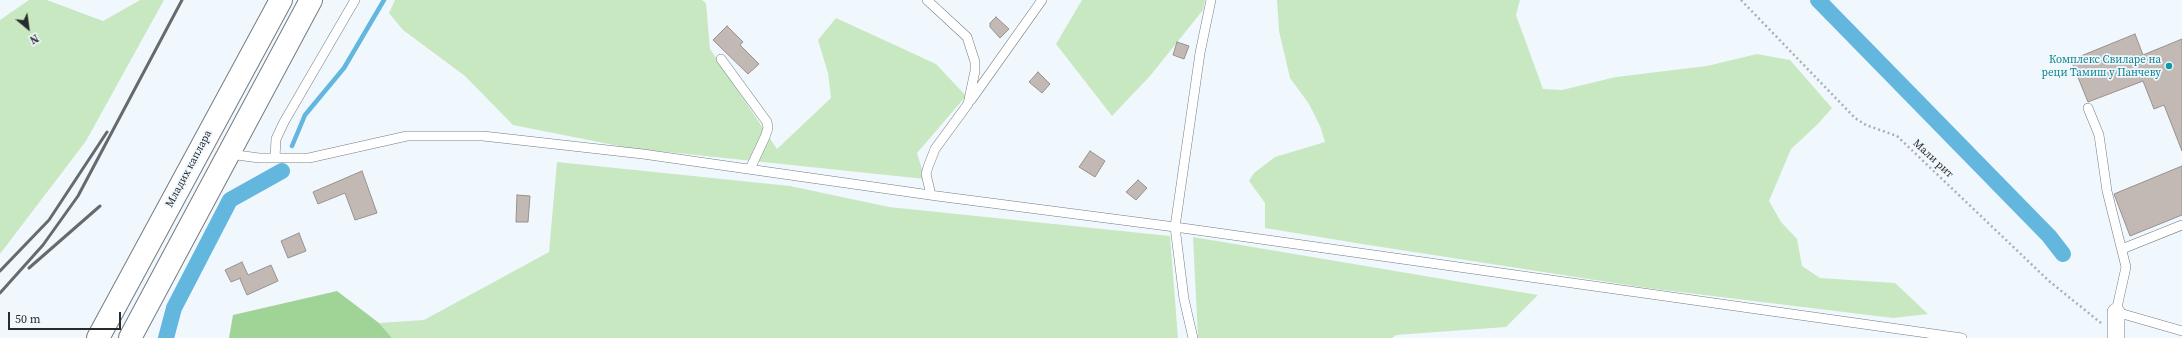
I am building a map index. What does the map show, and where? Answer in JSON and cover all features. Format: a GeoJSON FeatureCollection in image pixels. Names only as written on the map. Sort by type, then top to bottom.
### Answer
{"type":"FeatureCollection","features":[{"type":"Feature","properties":{"kind":"highway","name":"Младих каплара"},"geometry":{"type":"LineString","coordinates":[[98,338],[280,0]]}},
{"type":"Feature","properties":{"kind":"highway"},"geometry":{"type":"LineString","coordinates":[[130,338],[312,0]]}},
{"type":"Feature","properties":{"kind":"street"},"geometry":{"type":"LineString","coordinates":[[2116,312],[2116,334]]}},
{"type":"Feature","properties":{"kind":"lane"},"geometry":{"type":"LineString","coordinates":[[275,158],[276,139],[284,122],[354,0]]}},
{"type":"Feature","properties":{"kind":"lane"},"geometry":{"type":"LineString","coordinates":[[927,0],[967,37],[972,48],[975,71],[968,104]]}},
{"type":"Feature","properties":{"kind":"lane"},"geometry":{"type":"LineString","coordinates":[[931,195],[926,174],[935,149],[1042,0]]}},
{"type":"Feature","properties":{"kind":"lane"},"geometry":{"type":"LineString","coordinates":[[1193,338],[1184,299],[1175,227],[1200,52],[1211,0]]}},
{"type":"Feature","properties":{"kind":"lane"},"geometry":{"type":"LineString","coordinates":[[722,59],[767,122],[768,128],[765,137],[750,170]]}},
{"type":"Feature","properties":{"kind":"lane"},"geometry":{"type":"LineString","coordinates":[[2088,108],[2099,135],[2106,191],[2126,267],[2116,312],[2182,331]]}},
{"type":"Feature","properties":{"kind":"lane"},"geometry":{"type":"LineString","coordinates":[[237,155],[275,158],[309,158],[407,136],[461,135],[643,154],[931,195],[1175,227],[1962,338]]}},
{"type":"Feature","properties":{"kind":"lane"},"geometry":{"type":"LineString","coordinates":[[2122,249],[2182,225]]}},
{"type":"Feature","properties":{"kind":"path","name":"Мали рит"},"geometry":{"type":"LineString","coordinates":[[1741,0],[1855,118],[1866,125],[1897,136],[2049,281],[2081,308],[2116,334]]}},
{"type":"Feature","properties":{"kind":"green space"},"geometry":{"type":"Polygon","coordinates":[[[29,0],[47,0],[103,21],[140,0],[164,0],[86,141],[0,254],[0,20],[29,0]]]}},
{"type":"Feature","properties":{"kind":"green space"},"geometry":{"type":"Polygon","coordinates":[[[395,0],[702,0],[706,3],[710,49],[777,149],[831,98],[828,73],[818,40],[836,18],[936,64],[966,96],[917,153],[925,179],[629,148],[513,125],[465,76],[403,30],[389,13],[395,0]]]}},
{"type":"Feature","properties":{"kind":"green space"},"geometry":{"type":"Polygon","coordinates":[[[1082,0],[1205,0],[1203,10],[1150,76],[1112,116],[1056,44],[1082,0]]]}},
{"type":"Feature","properties":{"kind":"green space"},"geometry":{"type":"Polygon","coordinates":[[[1277,0],[1520,0],[1516,15],[1543,89],[1562,90],[1616,77],[1707,66],[1757,54],[1790,60],[1832,108],[1818,124],[1791,149],[1769,201],[1781,222],[1797,239],[1802,266],[1820,278],[1895,283],[1928,314],[1893,318],[1647,288],[1265,228],[1265,203],[1249,181],[1254,173],[1275,157],[1325,142],[1320,126],[1309,104],[1290,78],[1279,31],[1277,0]]]}},
{"type":"Feature","properties":{"kind":"green space"},"geometry":{"type":"Polygon","coordinates":[[[557,162],[790,186],[889,207],[1170,236],[1178,338],[392,338],[379,323],[424,320],[549,252],[557,162]]]}},
{"type":"Feature","properties":{"kind":"green space"},"geometry":{"type":"Polygon","coordinates":[[[1193,237],[1538,295],[1506,327],[1396,335],[1392,338],[1198,338],[1193,237]]]}},
{"type":"Feature","properties":{"kind":"green space"},"geometry":{"type":"Polygon","coordinates":[[[337,291],[379,323],[392,338],[229,338],[233,315],[337,291]]]}},
{"type":"Feature","properties":{"kind":"building"},"geometry":{"type":"Polygon","coordinates":[[[996,17],[1009,29],[1000,38],[990,27],[990,23],[996,17]]]}},
{"type":"Feature","properties":{"kind":"building"},"geometry":{"type":"Polygon","coordinates":[[[727,26],[743,42],[740,45],[759,64],[748,74],[713,40],[727,26]]]}},
{"type":"Feature","properties":{"kind":"building"},"geometry":{"type":"Polygon","coordinates":[[[2135,34],[2143,55],[2182,39],[2182,151],[2164,105],[2154,109],[2143,81],[2088,102],[2071,60],[2135,34]]]}},
{"type":"Feature","properties":{"kind":"building"},"geometry":{"type":"Polygon","coordinates":[[[1177,42],[1189,46],[1184,59],[1173,55],[1177,42]]]}},
{"type":"Feature","properties":{"kind":"building"},"geometry":{"type":"Polygon","coordinates":[[[1038,72],[1050,84],[1042,93],[1029,82],[1038,72]]]}},
{"type":"Feature","properties":{"kind":"building"},"geometry":{"type":"Polygon","coordinates":[[[1090,151],[1105,161],[1095,177],[1079,167],[1090,151]]]}},
{"type":"Feature","properties":{"kind":"building"},"geometry":{"type":"Polygon","coordinates":[[[2182,166],[2182,215],[2130,236],[2114,194],[2182,166]]]}},
{"type":"Feature","properties":{"kind":"building"},"geometry":{"type":"Polygon","coordinates":[[[362,171],[377,213],[355,220],[345,193],[318,204],[313,192],[362,171]]]}},
{"type":"Feature","properties":{"kind":"building"},"geometry":{"type":"Polygon","coordinates":[[[1138,180],[1147,188],[1136,200],[1126,192],[1138,180]]]}},
{"type":"Feature","properties":{"kind":"building"},"geometry":{"type":"Polygon","coordinates":[[[517,195],[530,196],[528,222],[516,222],[517,195]]]}},
{"type":"Feature","properties":{"kind":"building"},"geometry":{"type":"Polygon","coordinates":[[[299,233],[306,251],[288,258],[281,241],[299,233]]]}},
{"type":"Feature","properties":{"kind":"building"},"geometry":{"type":"Polygon","coordinates":[[[242,262],[248,275],[271,265],[278,281],[247,295],[240,279],[241,278],[231,282],[225,270],[242,262]]]}},
{"type":"Feature","properties":{"kind":"waterway"},"geometry":{"type":"LineString","coordinates":[[292,146],[305,115],[344,68],[384,0]]}},
{"type":"Feature","properties":{"kind":"waterway"},"geometry":{"type":"LineString","coordinates":[[1818,0],[2049,236],[2063,254]]}},
{"type":"Feature","properties":{"kind":"waterway"},"geometry":{"type":"LineString","coordinates":[[166,338],[174,308],[230,200],[282,171]]}},
{"type":"Feature","properties":{"kind":"railway"},"geometry":{"type":"LineString","coordinates":[[0,293],[43,245],[78,196],[182,0]]}},
{"type":"Feature","properties":{"kind":"railway"},"geometry":{"type":"LineString","coordinates":[[0,271],[49,220],[107,132]]}},
{"type":"Feature","properties":{"kind":"railway"},"geometry":{"type":"LineString","coordinates":[[29,268],[100,206]]}},
{"type":"Feature","properties":{"kind":"place","name":"Комплекс Свиларе на реци Тамиш у Панчеву"},"geometry":{"type":"Point","coordinates":[2169,66]}}]}
